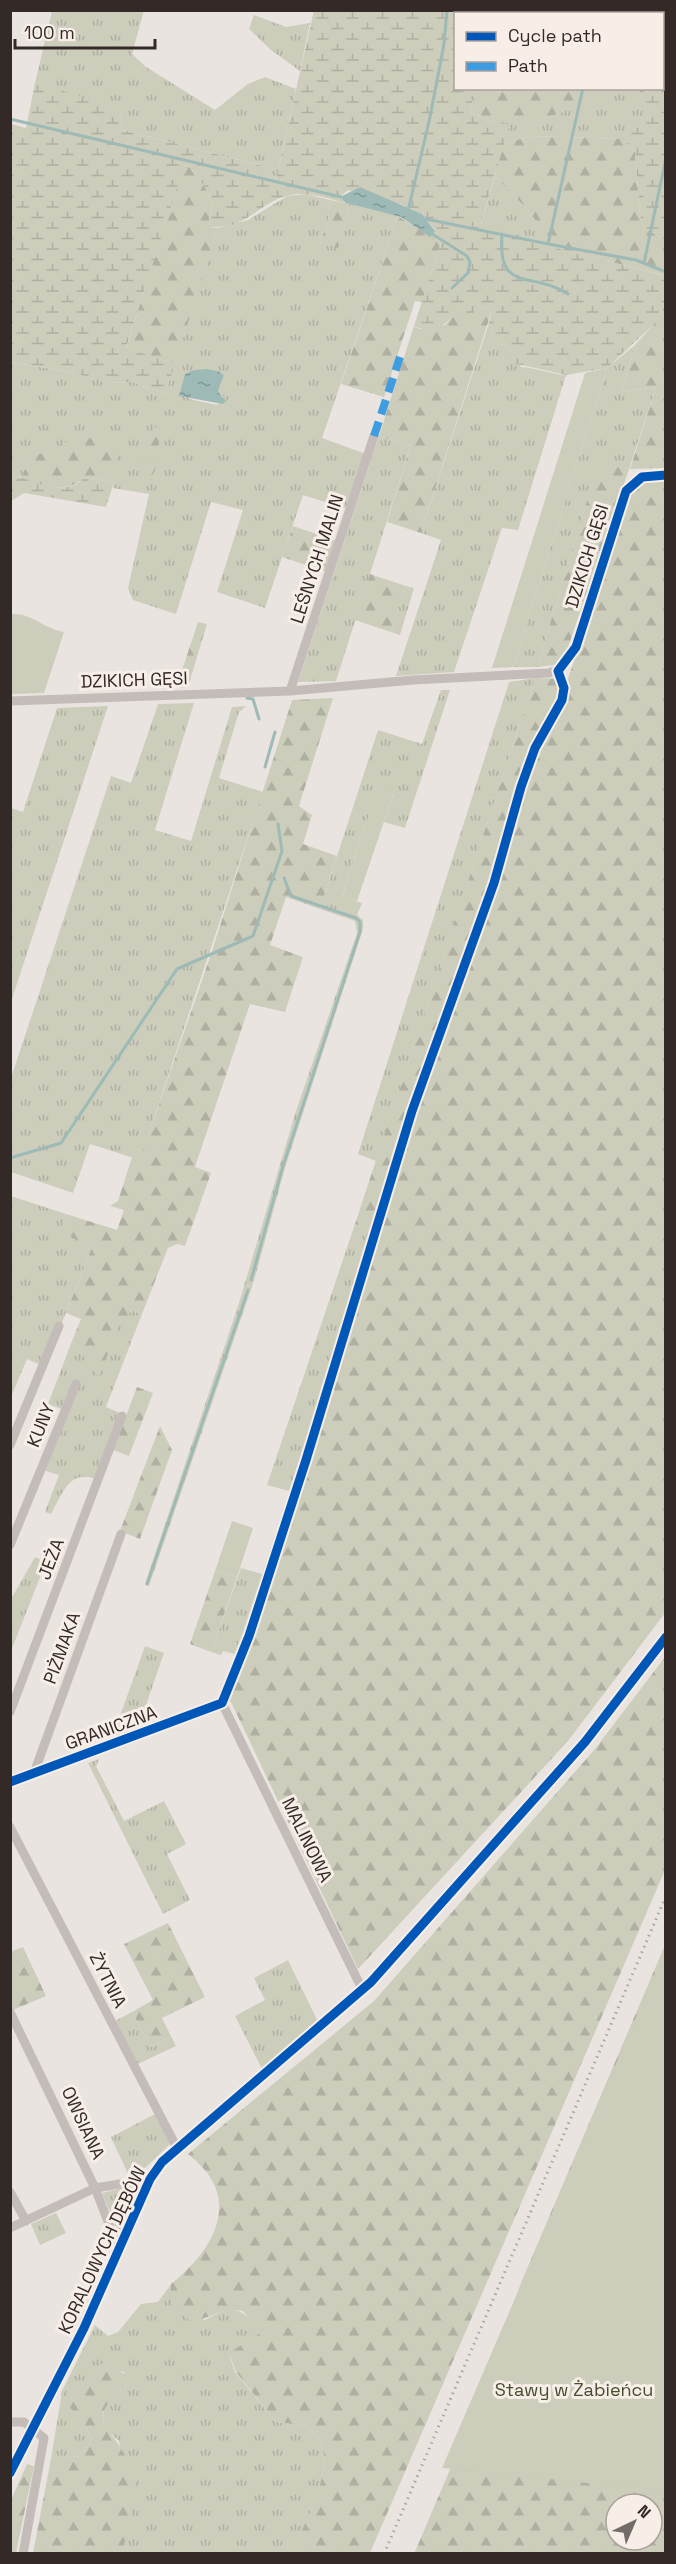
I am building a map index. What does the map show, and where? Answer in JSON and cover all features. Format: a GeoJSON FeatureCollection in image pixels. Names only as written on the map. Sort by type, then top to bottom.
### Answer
{"type":"FeatureCollection","features":[{"type":"Feature","properties":{"kind":"street","name":"LEŚNYCH MALIN"},"geometry":{"type":"LineString","coordinates":[[290,691],[374,436]]}},
{"type":"Feature","properties":{"kind":"street","name":"DZIKICH GĘSI"},"geometry":{"type":"LineString","coordinates":[[10,701],[290,691],[413,680],[549,674],[558,670],[576,648],[626,491],[642,477],[666,475]]}},
{"type":"Feature","properties":{"kind":"street"},"geometry":{"type":"LineString","coordinates":[[10,1445],[59,1326]]}},
{"type":"Feature","properties":{"kind":"street","name":"KUNY"},"geometry":{"type":"LineString","coordinates":[[10,1545],[76,1384]]}},
{"type":"Feature","properties":{"kind":"street","name":"JEŻA"},"geometry":{"type":"LineString","coordinates":[[10,1712],[122,1416]]}},
{"type":"Feature","properties":{"kind":"street","name":"PIŻMAKA"},"geometry":{"type":"LineString","coordinates":[[34,1773],[121,1534]]}},
{"type":"Feature","properties":{"kind":"street","name":"KORALOWYCH DĘBÓW"},"geometry":{"type":"LineString","coordinates":[[10,2473],[84,2328],[150,2179],[177,2148],[363,1991],[585,1742],[666,1637]]}},
{"type":"Feature","properties":{"kind":"street","name":"GRANICZNA"},"geometry":{"type":"LineString","coordinates":[[10,1782],[222,1703]]}},
{"type":"Feature","properties":{"kind":"street","name":"MALINOWA"},"geometry":{"type":"LineString","coordinates":[[222,1703],[363,1991]]}},
{"type":"Feature","properties":{"kind":"street","name":"ŻYTNIA"},"geometry":{"type":"LineString","coordinates":[[10,1827],[177,2148]]}},
{"type":"Feature","properties":{"kind":"street","name":"OWSIANA"},"geometry":{"type":"LineString","coordinates":[[10,2013],[95,2188],[118,2250]]}},
{"type":"Feature","properties":{"kind":"street"},"geometry":{"type":"LineString","coordinates":[[10,2228],[95,2188],[150,2179]]}},
{"type":"Feature","properties":{"kind":"street"},"geometry":{"type":"LineString","coordinates":[[10,2192],[26,2221]]}},
{"type":"Feature","properties":{"kind":"street"},"geometry":{"type":"LineString","coordinates":[[10,2422],[24,2422],[42,2434],[44,2442],[23,2553]]}},
{"type":"Feature","properties":{"kind":"green space"},"geometry":{"type":"Polygon","coordinates":[[[144,10],[132,54],[146,67],[215,110],[248,84],[265,77],[296,89],[276,179],[269,177],[263,166],[123,130],[120,112],[35,83],[52,11],[144,10]]]}},
{"type":"Feature","properties":{"kind":"green space"},"geometry":{"type":"Polygon","coordinates":[[[314,10],[590,11],[454,12],[454,90],[475,90],[470,112],[496,124],[510,123],[481,224],[540,241],[540,244],[662,275],[666,272],[665,303],[653,325],[607,368],[566,375],[508,362],[509,344],[499,345],[488,326],[492,310],[477,305],[471,320],[454,315],[436,328],[426,329],[414,326],[441,243],[430,237],[435,230],[422,214],[400,204],[348,190],[340,197],[346,203],[317,196],[294,194],[268,204],[234,224],[210,227],[212,202],[210,197],[190,167],[184,165],[126,348],[175,364],[165,394],[132,382],[108,383],[70,372],[11,362],[11,124],[26,128],[35,83],[112,105],[120,112],[123,130],[263,166],[267,169],[269,177],[276,179],[314,10]]]}},
{"type":"Feature","properties":{"kind":"green space"},"geometry":{"type":"Polygon","coordinates":[[[254,15],[286,27],[310,23],[300,71],[271,50],[249,29],[254,15]]]}},
{"type":"Feature","properties":{"kind":"green space"},"geometry":{"type":"Polygon","coordinates":[[[666,25],[665,240],[644,228],[640,216],[635,152],[622,139],[646,118],[647,110],[640,90],[664,90],[664,26],[666,25]]]}},
{"type":"Feature","properties":{"kind":"green space"},"geometry":{"type":"Polygon","coordinates":[[[475,90],[592,90],[589,102],[533,123],[496,124],[470,112],[475,90]]]}},
{"type":"Feature","properties":{"kind":"green space"},"geometry":{"type":"Polygon","coordinates":[[[592,90],[640,90],[647,110],[647,118],[622,139],[531,136],[502,144],[510,123],[533,123],[588,102],[592,90]]]}},
{"type":"Feature","properties":{"kind":"green space"},"geometry":{"type":"Polygon","coordinates":[[[531,136],[622,139],[635,152],[640,216],[644,228],[665,240],[665,272],[663,275],[539,244],[543,231],[527,209],[495,176],[502,144],[531,136]]]}},
{"type":"Feature","properties":{"kind":"green space"},"geometry":{"type":"Polygon","coordinates":[[[183,165],[190,167],[207,191],[212,202],[210,227],[218,228],[175,364],[126,349],[183,165]]]}},
{"type":"Feature","properties":{"kind":"green space"},"geometry":{"type":"Polygon","coordinates":[[[495,176],[527,209],[543,231],[540,241],[481,225],[495,176]]]}},
{"type":"Feature","properties":{"kind":"green space"},"geometry":{"type":"Polygon","coordinates":[[[306,194],[330,200],[328,222],[320,242],[338,247],[351,204],[398,216],[322,438],[366,454],[348,509],[303,495],[265,608],[217,592],[243,510],[211,502],[176,614],[133,600],[128,588],[149,494],[113,488],[114,482],[108,481],[117,458],[31,458],[21,477],[11,475],[10,362],[70,372],[108,383],[132,382],[165,394],[218,228],[248,220],[287,196],[306,194]],[[207,369],[189,399],[217,405],[224,397],[218,391],[224,375],[207,369]]]}},
{"type":"Feature","properties":{"kind":"green space"},"geometry":{"type":"Polygon","coordinates":[[[330,200],[351,204],[338,248],[320,242],[328,222],[330,200]]]}},
{"type":"Feature","properties":{"kind":"green space"},"geometry":{"type":"Polygon","coordinates":[[[398,216],[441,243],[422,302],[415,301],[384,397],[341,384],[398,216]]]}},
{"type":"Feature","properties":{"kind":"green space"},"geometry":{"type":"Polygon","coordinates":[[[665,303],[665,468],[630,469],[656,387],[621,392],[635,345],[653,325],[665,303]]]}},
{"type":"Feature","properties":{"kind":"green space"},"geometry":{"type":"Polygon","coordinates":[[[477,305],[492,310],[421,533],[387,522],[411,445],[379,436],[414,326],[419,329],[445,325],[454,315],[477,305]]]}},
{"type":"Feature","properties":{"kind":"green space"},"geometry":{"type":"Polygon","coordinates":[[[488,326],[499,345],[509,344],[521,367],[566,375],[518,530],[502,528],[454,672],[396,676],[441,540],[421,533],[488,326]]]}},
{"type":"Feature","properties":{"kind":"green space"},"geometry":{"type":"Polygon","coordinates":[[[635,345],[621,392],[656,387],[629,469],[598,465],[537,667],[513,667],[607,368],[635,345]]]}},
{"type":"Feature","properties":{"kind":"green space"},"geometry":{"type":"Polygon","coordinates":[[[607,368],[513,667],[492,668],[585,373],[607,368]]]}},
{"type":"Feature","properties":{"kind":"green space"},"geometry":{"type":"Polygon","coordinates":[[[154,427],[161,428],[155,471],[149,479],[138,480],[154,427]]]}},
{"type":"Feature","properties":{"kind":"green space"},"geometry":{"type":"Polygon","coordinates":[[[379,436],[411,445],[336,681],[298,682],[379,436]]]}},
{"type":"Feature","properties":{"kind":"green space"},"geometry":{"type":"Polygon","coordinates":[[[75,438],[102,440],[113,446],[117,461],[108,481],[85,477],[70,486],[53,488],[21,477],[31,458],[75,438]]]}},
{"type":"Feature","properties":{"kind":"green space"},"geometry":{"type":"Polygon","coordinates":[[[598,464],[630,469],[564,659],[554,665],[537,667],[598,464]]]}},
{"type":"Feature","properties":{"kind":"green space"},"geometry":{"type":"Polygon","coordinates":[[[11,475],[58,488],[76,484],[85,477],[114,482],[106,507],[24,493],[11,501],[11,475]]]}},
{"type":"Feature","properties":{"kind":"green space"},"geometry":{"type":"Polygon","coordinates":[[[646,480],[665,480],[665,1613],[568,1741],[358,1969],[231,1702],[220,1700],[376,1231],[355,1224],[535,678],[568,679],[628,500],[633,490],[646,480]]]}},
{"type":"Feature","properties":{"kind":"green space"},"geometry":{"type":"Polygon","coordinates":[[[293,526],[337,541],[327,572],[282,557],[293,526]]]}},
{"type":"Feature","properties":{"kind":"green space"},"geometry":{"type":"Polygon","coordinates":[[[370,574],[406,586],[391,632],[355,620],[370,574]]]}},
{"type":"Feature","properties":{"kind":"green space"},"geometry":{"type":"Polygon","coordinates":[[[406,586],[414,588],[400,635],[391,632],[406,586]]]}},
{"type":"Feature","properties":{"kind":"green space"},"geometry":{"type":"Polygon","coordinates":[[[11,614],[32,618],[64,632],[44,693],[11,694],[11,614]]]}},
{"type":"Feature","properties":{"kind":"green space"},"geometry":{"type":"Polygon","coordinates":[[[198,622],[207,624],[188,687],[176,688],[198,622]]]}},
{"type":"Feature","properties":{"kind":"green space"},"geometry":{"type":"Polygon","coordinates":[[[535,678],[376,1161],[358,1154],[509,682],[535,678]]]}},
{"type":"Feature","properties":{"kind":"green space"},"geometry":{"type":"Polygon","coordinates":[[[441,690],[450,690],[405,828],[384,822],[394,793],[378,788],[342,896],[362,903],[357,915],[363,920],[363,929],[285,1168],[254,1281],[149,1586],[145,1584],[239,1303],[295,1114],[357,933],[355,921],[320,909],[378,730],[422,744],[441,690]]]}},
{"type":"Feature","properties":{"kind":"green space"},"geometry":{"type":"Polygon","coordinates":[[[333,698],[299,806],[312,815],[303,844],[337,856],[320,909],[286,897],[270,945],[303,957],[285,1012],[250,1004],[195,1167],[211,1173],[185,1246],[177,1244],[168,1248],[142,1314],[131,1310],[125,1322],[121,1320],[99,1377],[72,1341],[81,1319],[66,1313],[92,1247],[59,1232],[66,1214],[117,1230],[124,1210],[110,1206],[118,1201],[132,1157],[140,1159],[210,957],[292,700],[333,698]]]}},
{"type":"Feature","properties":{"kind":"green space"},"geometry":{"type":"Polygon","coordinates":[[[194,703],[155,830],[191,841],[232,707],[246,706],[239,712],[219,778],[263,792],[140,1160],[90,1144],[73,1193],[11,1172],[11,1078],[111,776],[131,783],[158,704],[194,703]]]}},
{"type":"Feature","properties":{"kind":"green space"},"geometry":{"type":"Polygon","coordinates":[[[108,706],[11,1002],[11,808],[23,812],[57,708],[108,706]]]}},
{"type":"Feature","properties":{"kind":"green space"},"geometry":{"type":"Polygon","coordinates":[[[378,787],[394,792],[357,901],[342,897],[378,787]]]}},
{"type":"Feature","properties":{"kind":"green space"},"geometry":{"type":"Polygon","coordinates":[[[11,1196],[66,1214],[60,1232],[92,1247],[61,1325],[41,1365],[27,1359],[11,1397],[11,1196]]]}},
{"type":"Feature","properties":{"kind":"green space"},"geometry":{"type":"Polygon","coordinates":[[[355,1224],[376,1231],[289,1491],[267,1485],[355,1224]]]}},
{"type":"Feature","properties":{"kind":"green space"},"geometry":{"type":"Polygon","coordinates":[[[131,1310],[142,1314],[106,1407],[120,1413],[95,1479],[86,1477],[73,1481],[63,1492],[51,1514],[45,1512],[59,1475],[43,1470],[64,1410],[48,1404],[72,1341],[99,1376],[121,1319],[131,1310]]]}},
{"type":"Feature","properties":{"kind":"green space"},"geometry":{"type":"Polygon","coordinates":[[[137,1387],[153,1393],[129,1456],[113,1450],[137,1387]]]}},
{"type":"Feature","properties":{"kind":"green space"},"geometry":{"type":"Polygon","coordinates":[[[160,1426],[172,1450],[140,1539],[120,1531],[160,1426]]]}},
{"type":"Feature","properties":{"kind":"green space"},"geometry":{"type":"Polygon","coordinates":[[[232,1521],[253,1528],[237,1577],[215,1571],[232,1521]]]}},
{"type":"Feature","properties":{"kind":"green space"},"geometry":{"type":"Polygon","coordinates":[[[35,1557],[46,1562],[11,1651],[11,1599],[35,1557]]]}},
{"type":"Feature","properties":{"kind":"green space"},"geometry":{"type":"Polygon","coordinates":[[[241,1568],[262,1574],[235,1654],[223,1651],[221,1655],[211,1652],[241,1568]]]}},
{"type":"Feature","properties":{"kind":"green space"},"geometry":{"type":"Polygon","coordinates":[[[215,1571],[237,1577],[211,1652],[190,1644],[215,1571]]]}},
{"type":"Feature","properties":{"kind":"green space"},"geometry":{"type":"Polygon","coordinates":[[[145,1646],[164,1653],[137,1731],[111,1741],[145,1646]]]}},
{"type":"Feature","properties":{"kind":"green space"},"geometry":{"type":"Polygon","coordinates":[[[665,1657],[665,1870],[370,2553],[291,2553],[320,2486],[324,2458],[322,2445],[308,2426],[276,2422],[236,2372],[229,2353],[260,2333],[243,2311],[221,2312],[189,2320],[171,2304],[171,2284],[195,2262],[205,2249],[218,2220],[219,2205],[216,2189],[206,2171],[188,2154],[374,2001],[595,1749],[665,1657]]]}},
{"type":"Feature","properties":{"kind":"green space"},"geometry":{"type":"Polygon","coordinates":[[[99,1759],[96,1766],[124,1821],[164,1801],[186,1844],[167,1854],[190,1900],[163,1914],[88,1763],[99,1759]]]}},
{"type":"Feature","properties":{"kind":"green space"},"geometry":{"type":"Polygon","coordinates":[[[168,1923],[205,1997],[162,2018],[171,2036],[151,2047],[132,2012],[153,2000],[124,1944],[168,1923]]]}},
{"type":"Feature","properties":{"kind":"green space","name":"Stawy w Żabieńcu"},"geometry":{"type":"Polygon","coordinates":[[[665,1945],[665,2553],[414,2554],[451,2467],[523,2278],[665,1945]]]}},
{"type":"Feature","properties":{"kind":"green space"},"geometry":{"type":"Polygon","coordinates":[[[23,1947],[46,1996],[13,2010],[10,2004],[10,1952],[23,1947]]]}},
{"type":"Feature","properties":{"kind":"green space","name":"Stawy w Żabieńcu"},"geometry":{"type":"Polygon","coordinates":[[[665,1950],[665,2491],[442,2468],[665,1950]]]}},
{"type":"Feature","properties":{"kind":"green space"},"geometry":{"type":"Polygon","coordinates":[[[288,1960],[319,2024],[262,2069],[235,2016],[265,2000],[254,1978],[288,1960]]]}},
{"type":"Feature","properties":{"kind":"green space"},"geometry":{"type":"Polygon","coordinates":[[[132,2012],[151,2047],[171,2036],[176,2046],[138,2064],[115,2021],[132,2012]]]}},
{"type":"Feature","properties":{"kind":"green space"},"geometry":{"type":"Polygon","coordinates":[[[155,2114],[171,2143],[146,2167],[129,2176],[111,2137],[155,2114]]]}},
{"type":"Feature","properties":{"kind":"green space"},"geometry":{"type":"Polygon","coordinates":[[[130,2186],[138,2191],[138,2197],[119,2234],[102,2193],[130,2186]]]}},
{"type":"Feature","properties":{"kind":"green space"},"geometry":{"type":"Polygon","coordinates":[[[56,2213],[66,2233],[40,2245],[31,2224],[56,2213]]]}},
{"type":"Feature","properties":{"kind":"green space"},"geometry":{"type":"Polygon","coordinates":[[[171,2284],[171,2304],[205,2320],[230,2310],[236,2310],[248,2317],[260,2333],[229,2354],[235,2372],[276,2422],[308,2426],[321,2442],[324,2458],[320,2486],[291,2553],[122,2553],[130,2513],[119,2441],[106,2429],[103,2418],[105,2405],[128,2383],[124,2372],[118,2371],[81,2418],[92,2440],[81,2456],[51,2459],[62,2391],[95,2325],[108,2336],[118,2332],[141,2304],[158,2302],[171,2284]]]}},
{"type":"Feature","properties":{"kind":"green space"},"geometry":{"type":"Polygon","coordinates":[[[103,2362],[112,2364],[118,2371],[128,2375],[128,2383],[106,2406],[103,2414],[107,2428],[135,2475],[133,2504],[122,2553],[33,2553],[51,2459],[81,2456],[92,2440],[81,2418],[70,2408],[79,2386],[103,2362]]]}},
{"type":"Feature","properties":{"kind":"green space"},"geometry":{"type":"Polygon","coordinates":[[[27,2464],[34,2466],[16,2553],[11,2553],[11,2500],[27,2464]]]}},
{"type":"Feature","properties":{"kind":"water"},"geometry":{"type":"Polygon","coordinates":[[[360,187],[422,214],[435,231],[430,237],[401,217],[346,203],[340,197],[360,187]]]}},
{"type":"Feature","properties":{"kind":"water"},"geometry":{"type":"Polygon","coordinates":[[[207,369],[224,375],[218,391],[226,401],[223,404],[179,396],[185,374],[194,370],[207,369]]]}},
{"type":"Feature","properties":{"kind":"waterway"},"geometry":{"type":"LineString","coordinates":[[408,211],[430,117],[444,44],[447,10]]}},
{"type":"Feature","properties":{"kind":"waterway"},"geometry":{"type":"LineString","coordinates":[[646,10],[651,12]]}},
{"type":"Feature","properties":{"kind":"waterway"},"geometry":{"type":"LineString","coordinates":[[426,219],[548,244],[583,90]]}},
{"type":"Feature","properties":{"kind":"waterway"},"geometry":{"type":"LineString","coordinates":[[10,119],[341,197]]}},
{"type":"Feature","properties":{"kind":"waterway"},"geometry":{"type":"LineString","coordinates":[[644,263],[666,158]]}},
{"type":"Feature","properties":{"kind":"waterway"},"geometry":{"type":"LineString","coordinates":[[429,232],[467,256],[470,262],[468,273],[452,288]]}},
{"type":"Feature","properties":{"kind":"waterway"},"geometry":{"type":"LineString","coordinates":[[502,234],[502,253],[505,266],[511,273],[520,278],[555,287],[568,294]]}},
{"type":"Feature","properties":{"kind":"waterway"},"geometry":{"type":"LineString","coordinates":[[548,244],[636,260],[666,272]]}},
{"type":"Feature","properties":{"kind":"waterway"},"geometry":{"type":"LineString","coordinates":[[247,698],[253,699],[259,719]]}},
{"type":"Feature","properties":{"kind":"waterway"},"geometry":{"type":"LineString","coordinates":[[265,767],[275,732]]}},
{"type":"Feature","properties":{"kind":"waterway"},"geometry":{"type":"LineString","coordinates":[[10,1158],[61,1143],[177,969],[253,936],[282,851],[278,824]]}},
{"type":"Feature","properties":{"kind":"waterway"},"geometry":{"type":"LineString","coordinates":[[251,1280],[283,1166],[360,932],[360,922],[356,918],[291,896],[284,878]]}},
{"type":"Feature","properties":{"kind":"waterway"},"geometry":{"type":"LineString","coordinates":[[147,1584],[248,1290]]}},
{"type":"Feature","properties":{"kind":"railway"},"geometry":{"type":"LineString","coordinates":[[384,2554],[666,1896]]}},
{"type":"Feature","properties":{"kind":"marked path"},"geometry":{"type":"LineString","coordinates":[[374,436],[400,357]]}},
{"type":"Feature","properties":{"kind":"cycle path"},"geometry":{"type":"LineString","coordinates":[[10,1782],[222,1703],[249,1636],[306,1460],[412,1111],[494,883],[521,787],[535,748],[562,700],[564,688],[558,671],[576,647],[626,491],[642,477],[666,475]]}},
{"type":"Feature","properties":{"kind":"cycle path"},"geometry":{"type":"LineString","coordinates":[[10,2473],[84,2328],[150,2179],[162,2162],[371,1982],[585,1742],[666,1637]]}}]}
